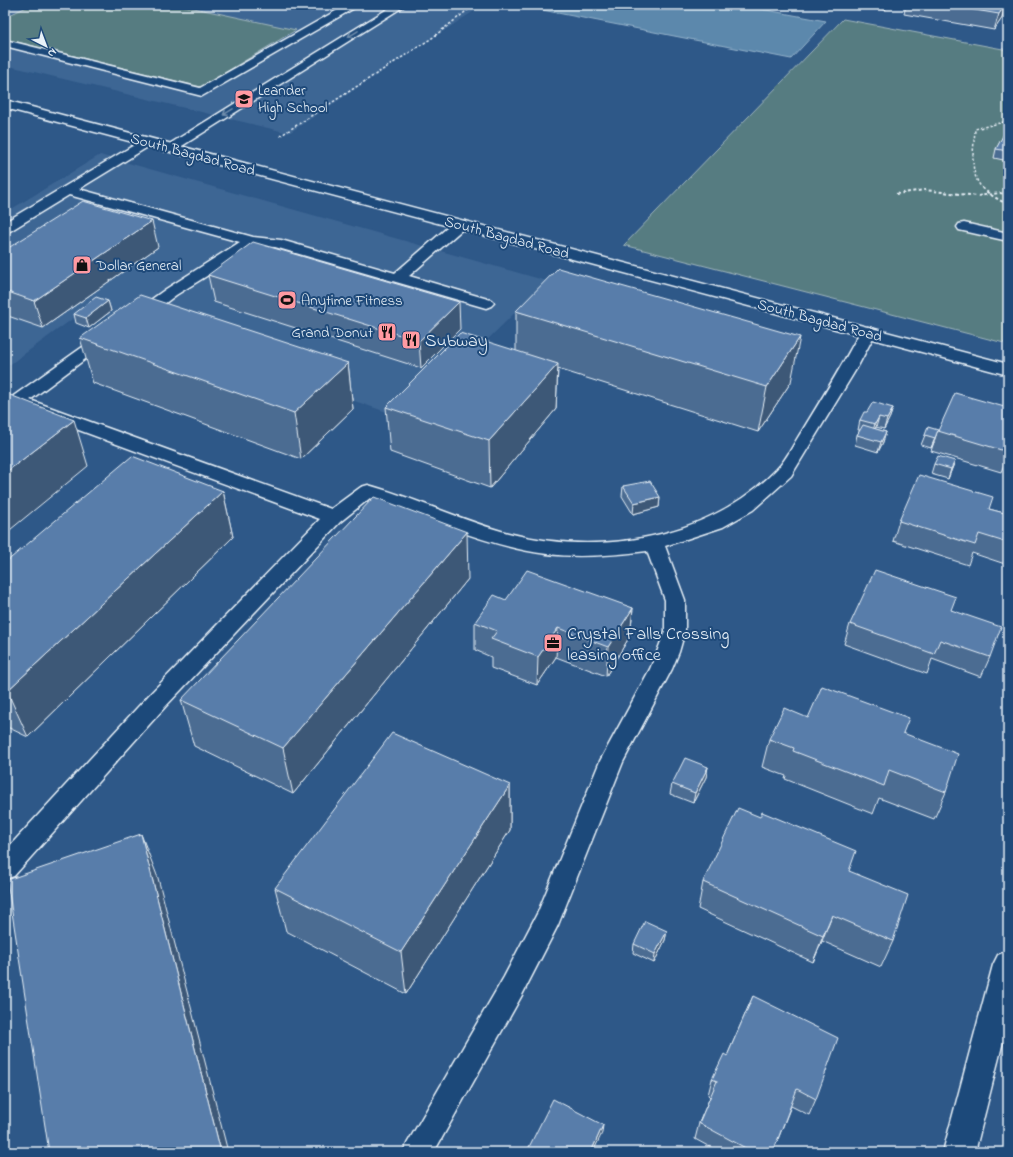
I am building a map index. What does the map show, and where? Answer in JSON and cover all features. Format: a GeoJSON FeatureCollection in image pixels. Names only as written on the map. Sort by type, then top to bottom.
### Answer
{"type":"FeatureCollection","features":[{"type":"Feature","properties":{"kind":"main road","name":"South Bagdad Road"},"geometry":{"type":"LineString","coordinates":[[5,104],[1008,370]]}},
{"type":"Feature","properties":{"kind":"main road"},"geometry":{"type":"LineString","coordinates":[[959,1152],[1008,965]]}},
{"type":"Feature","properties":{"kind":"lane"},"geometry":{"type":"LineString","coordinates":[[169,148],[401,5]]}},
{"type":"Feature","properties":{"kind":"lane"},"geometry":{"type":"LineString","coordinates":[[5,43],[202,92],[346,6],[386,14]]}},
{"type":"Feature","properties":{"kind":"lane"},"geometry":{"type":"LineString","coordinates":[[5,228],[146,142]]}},
{"type":"Feature","properties":{"kind":"lane"},"geometry":{"type":"LineString","coordinates":[[67,190],[252,241],[276,243],[486,303]]}},
{"type":"Feature","properties":{"kind":"lane"},"geometry":{"type":"LineString","coordinates":[[398,278],[460,224]]}},
{"type":"Feature","properties":{"kind":"lane"},"geometry":{"type":"LineString","coordinates":[[964,227],[1008,237]]}},
{"type":"Feature","properties":{"kind":"lane"},"geometry":{"type":"LineString","coordinates":[[11,406],[170,292],[252,241]]}},
{"type":"Feature","properties":{"kind":"lane"},"geometry":{"type":"LineString","coordinates":[[5,868],[157,701],[333,517],[368,491],[505,539],[547,547],[585,549],[616,548],[654,543],[716,522],[740,509],[769,488],[785,472],[850,366],[868,332]]}},
{"type":"Feature","properties":{"kind":"lane"},"geometry":{"type":"LineString","coordinates":[[11,406],[333,517]]}},
{"type":"Feature","properties":{"kind":"lane"},"geometry":{"type":"LineString","coordinates":[[418,1152],[513,986],[549,917],[612,761],[661,670],[668,652],[675,631],[675,600],[654,543]]}},
{"type":"Feature","properties":{"kind":"path"},"geometry":{"type":"LineString","coordinates":[[280,136],[432,38],[474,5]]}},
{"type":"Feature","properties":{"kind":"path"},"geometry":{"type":"LineString","coordinates":[[1008,121],[975,129],[974,174],[988,194],[1008,205]]}},
{"type":"Feature","properties":{"kind":"path"},"geometry":{"type":"LineString","coordinates":[[896,194],[924,190],[978,196],[988,194],[1008,195]]}},
{"type":"Feature","properties":{"kind":"shaded area","name":"Leander High School"},"geometry":{"type":"Polygon","coordinates":[[[5,5],[483,5],[289,133],[5,65],[5,5]]]}},
{"type":"Feature","properties":{"kind":"shaded area"},"geometry":{"type":"Polygon","coordinates":[[[517,5],[739,5],[826,21],[791,59],[517,5]]]}},
{"type":"Feature","properties":{"kind":"shaded area"},"geometry":{"type":"Polygon","coordinates":[[[100,155],[547,281],[407,419],[86,309],[5,368],[5,213],[100,155]]]}},
{"type":"Feature","properties":{"kind":"green space"},"geometry":{"type":"Polygon","coordinates":[[[31,5],[180,5],[296,30],[201,87],[5,39],[5,17],[31,5]]]}},
{"type":"Feature","properties":{"kind":"green space"},"geometry":{"type":"Polygon","coordinates":[[[843,19],[1008,50],[1008,344],[624,245],[843,19]]]}},
{"type":"Feature","properties":{"kind":"building"},"geometry":{"type":"Polygon","coordinates":[[[945,5],[1005,5],[999,14],[945,5]]]}},
{"type":"Feature","properties":{"kind":"building"},"geometry":{"type":"Polygon","coordinates":[[[1007,128],[1008,151],[996,149],[1007,128]]]}},
{"type":"Feature","properties":{"kind":"building"},"geometry":{"type":"Polygon","coordinates":[[[83,201],[152,221],[34,301],[5,291],[5,250],[83,201]]]}},
{"type":"Feature","properties":{"kind":"building"},"geometry":{"type":"Polygon","coordinates":[[[253,242],[459,302],[419,341],[208,275],[253,242]]]}},
{"type":"Feature","properties":{"kind":"building"},"geometry":{"type":"Polygon","coordinates":[[[558,268],[800,337],[767,387],[516,311],[558,268]]]}},
{"type":"Feature","properties":{"kind":"building"},"geometry":{"type":"Polygon","coordinates":[[[140,295],[348,363],[294,413],[80,338],[140,295]]]}},
{"type":"Feature","properties":{"kind":"building"},"geometry":{"type":"Polygon","coordinates":[[[96,297],[108,301],[86,318],[74,314],[96,297]]]}},
{"type":"Feature","properties":{"kind":"building"},"geometry":{"type":"Polygon","coordinates":[[[460,333],[558,364],[489,441],[386,407],[460,333]]]}},
{"type":"Feature","properties":{"kind":"building"},"geometry":{"type":"Polygon","coordinates":[[[5,393],[74,420],[5,473],[5,393]]]}},
{"type":"Feature","properties":{"kind":"building"},"geometry":{"type":"Polygon","coordinates":[[[955,393],[1008,408],[1008,452],[938,431],[955,393]]]}},
{"type":"Feature","properties":{"kind":"building"},"geometry":{"type":"Polygon","coordinates":[[[873,402],[893,408],[887,419],[879,417],[875,424],[860,420],[864,412],[867,412],[873,402]]]}},
{"type":"Feature","properties":{"kind":"building"},"geometry":{"type":"Polygon","coordinates":[[[863,425],[886,432],[881,442],[857,435],[863,425]]]}},
{"type":"Feature","properties":{"kind":"building"},"geometry":{"type":"Polygon","coordinates":[[[928,427],[938,430],[935,438],[925,435],[928,427]]]}},
{"type":"Feature","properties":{"kind":"building"},"geometry":{"type":"Polygon","coordinates":[[[132,456],[223,491],[7,691],[5,690],[5,563],[132,456]]]}},
{"type":"Feature","properties":{"kind":"building"},"geometry":{"type":"Polygon","coordinates":[[[938,456],[955,461],[951,469],[934,464],[938,456]]]}},
{"type":"Feature","properties":{"kind":"building"},"geometry":{"type":"Polygon","coordinates":[[[919,475],[993,497],[989,509],[1008,514],[1008,543],[979,534],[975,545],[899,521],[919,475]]]}},
{"type":"Feature","properties":{"kind":"building"},"geometry":{"type":"Polygon","coordinates":[[[650,481],[660,497],[634,503],[623,486],[650,481]]]}},
{"type":"Feature","properties":{"kind":"building"},"geometry":{"type":"Polygon","coordinates":[[[374,497],[467,532],[283,748],[181,700],[374,497]]]}},
{"type":"Feature","properties":{"kind":"building"},"geometry":{"type":"Polygon","coordinates":[[[527,570],[633,608],[608,647],[558,628],[538,657],[491,639],[497,631],[475,622],[494,595],[506,600],[527,570]]]}},
{"type":"Feature","properties":{"kind":"building"},"geometry":{"type":"Polygon","coordinates":[[[875,570],[956,597],[951,610],[1001,627],[990,657],[940,640],[934,654],[850,624],[875,570]]]}},
{"type":"Feature","properties":{"kind":"building"},"geometry":{"type":"Polygon","coordinates":[[[822,686],[909,718],[903,733],[958,754],[946,792],[889,770],[884,786],[793,751],[794,748],[769,739],[784,708],[808,718],[822,686]]]}},
{"type":"Feature","properties":{"kind":"building"},"geometry":{"type":"Polygon","coordinates":[[[392,733],[510,785],[401,952],[275,888],[392,733]]]}},
{"type":"Feature","properties":{"kind":"building"},"geometry":{"type":"Polygon","coordinates":[[[685,758],[708,767],[695,793],[672,784],[685,758]]]}},
{"type":"Feature","properties":{"kind":"building"},"geometry":{"type":"Polygon","coordinates":[[[738,808],[760,817],[762,812],[856,851],[849,871],[908,895],[893,941],[832,915],[823,936],[703,882],[738,808]]]}},
{"type":"Feature","properties":{"kind":"building"},"geometry":{"type":"Polygon","coordinates":[[[141,834],[221,1152],[49,1152],[7,880],[141,834]]]}},
{"type":"Feature","properties":{"kind":"building"},"geometry":{"type":"Polygon","coordinates":[[[645,921],[667,931],[655,954],[634,944],[645,921]]]}},
{"type":"Feature","properties":{"kind":"building"},"geometry":{"type":"Polygon","coordinates":[[[753,996],[838,1038],[816,1099],[797,1089],[773,1152],[753,1152],[699,1123],[717,1081],[712,1079],[724,1054],[727,1056],[753,996]]]}},
{"type":"Feature","properties":{"kind":"building"},"geometry":{"type":"Polygon","coordinates":[[[553,1099],[603,1125],[591,1152],[527,1151],[553,1099]]]}},
{"type":"Feature","properties":{"kind":"place","name":"Leander High School"},"geometry":{"type":"Point","coordinates":[244,99]}},
{"type":"Feature","properties":{"kind":"place","name":"Dollar General"},"geometry":{"type":"Point","coordinates":[82,265]}},
{"type":"Feature","properties":{"kind":"place","name":"Anytime Fitness"},"geometry":{"type":"Point","coordinates":[287,300]}},
{"type":"Feature","properties":{"kind":"place","name":"Grand Donut"},"geometry":{"type":"Point","coordinates":[387,332]}},
{"type":"Feature","properties":{"kind":"place","name":"Subway"},"geometry":{"type":"Point","coordinates":[411,340]}},
{"type":"Feature","properties":{"kind":"place","name":"Crystal Falls Crossing leasing office"},"geometry":{"type":"Point","coordinates":[553,643]}}]}
